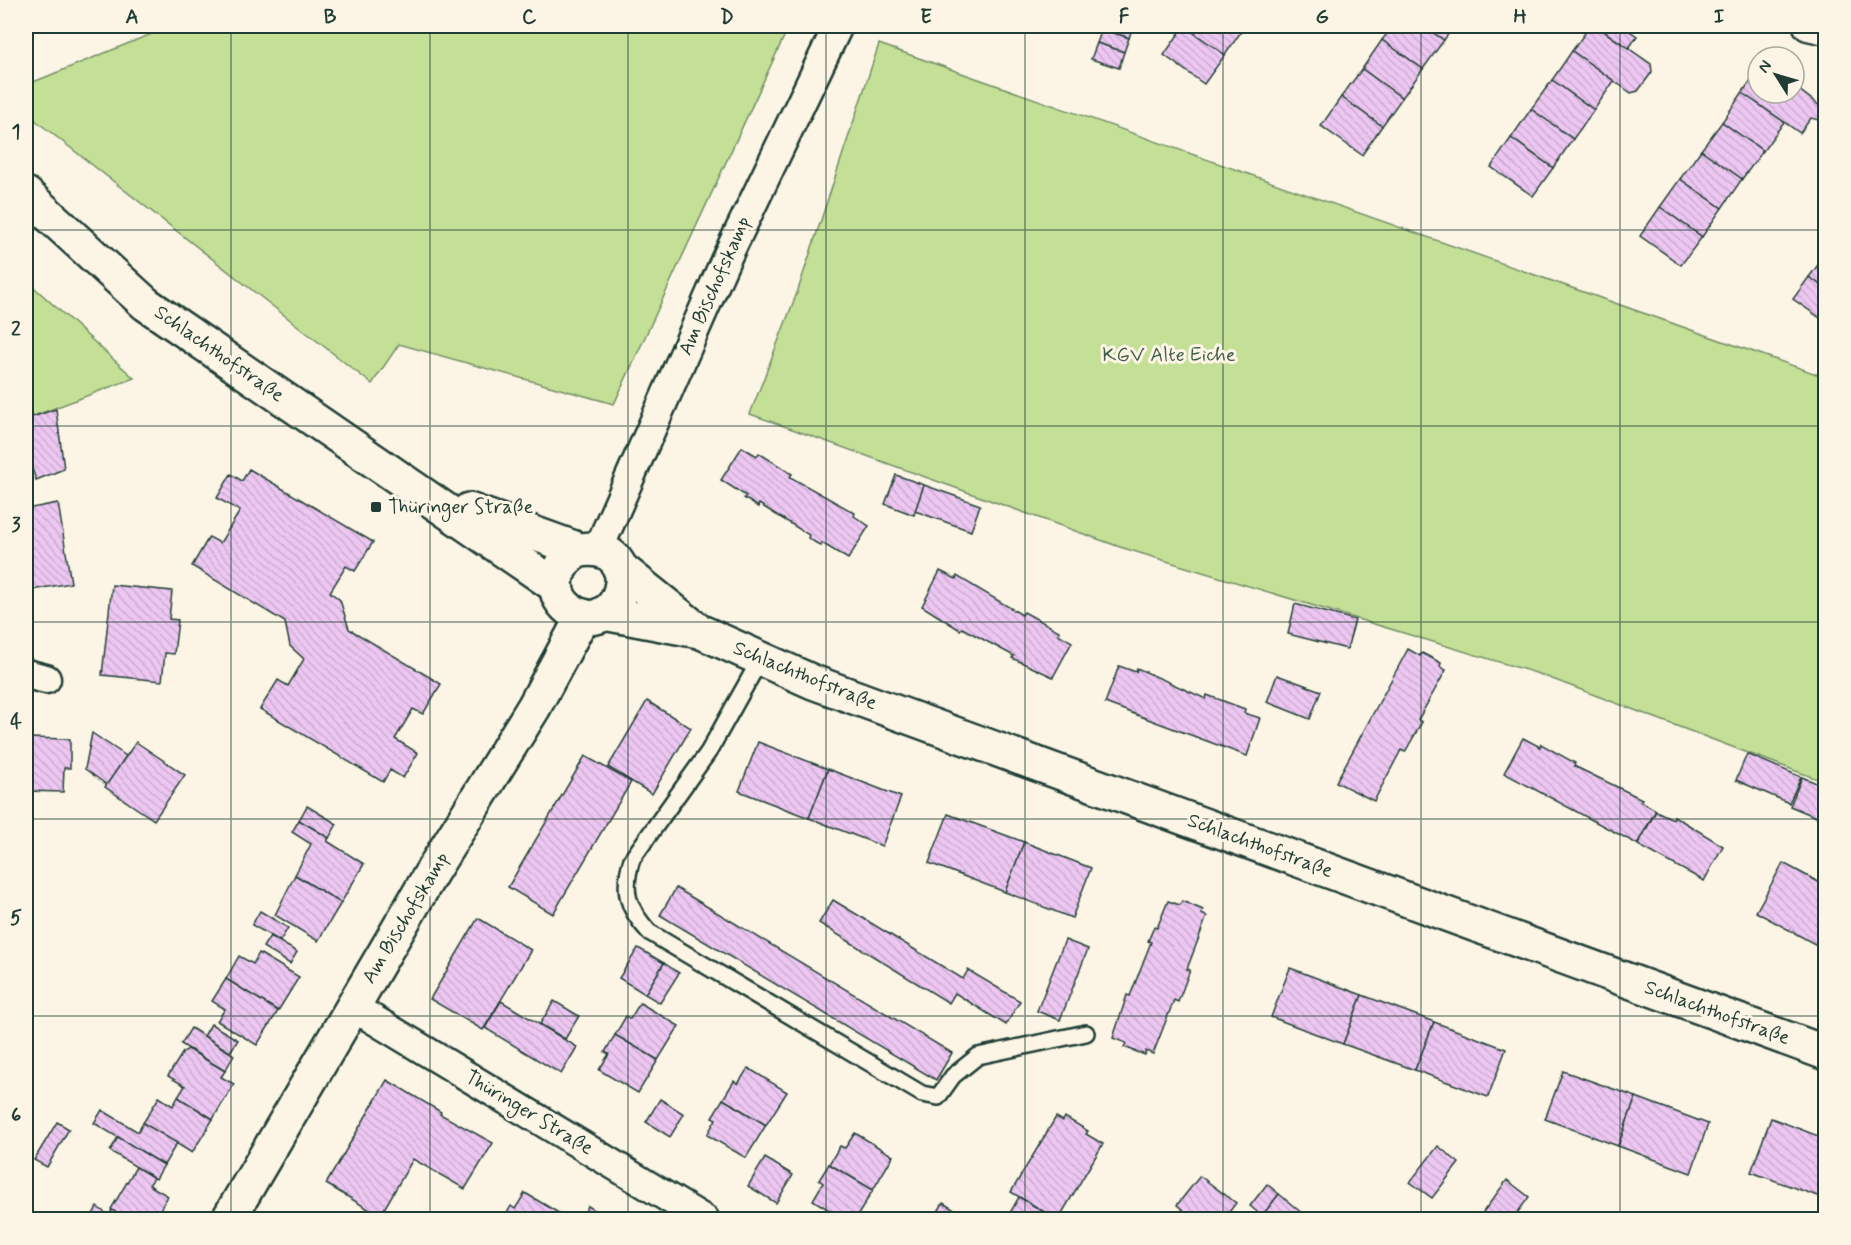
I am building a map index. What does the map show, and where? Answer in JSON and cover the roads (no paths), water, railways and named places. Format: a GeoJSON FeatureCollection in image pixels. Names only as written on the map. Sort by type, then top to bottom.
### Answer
{"type":"FeatureCollection","features":[{"type":"Feature","properties":{"kind":"street","name":"Am Bischofskamp"},"geometry":{"type":"LineString","coordinates":[[599,556],[725,261],[838,26]]}},
{"type":"Feature","properties":{"kind":"street"},"geometry":{"type":"LineString","coordinates":[[1808,26],[1826,30]]}},
{"type":"Feature","properties":{"kind":"street","name":"Schlachthofstraße"},"geometry":{"type":"LineString","coordinates":[[26,194],[146,304],[428,495],[556,586]]}},
{"type":"Feature","properties":{"kind":"street","name":"Schlachthofstraße"},"geometry":{"type":"LineString","coordinates":[[428,495],[599,556],[699,631],[846,694],[1826,1053]]}},
{"type":"Feature","properties":{"kind":"street"},"geometry":{"type":"LineString","coordinates":[[569,555],[599,556],[623,588],[613,607],[594,614],[565,605],[556,586],[562,564],[569,555]]}},
{"type":"Feature","properties":{"kind":"street","name":"Am Bischofskamp"},"geometry":{"type":"LineString","coordinates":[[228,1220],[534,707],[594,614]]}},
{"type":"Feature","properties":{"kind":"street","name":"Schlachthofstraße"},"geometry":{"type":"LineString","coordinates":[[594,614],[699,631]]}},
{"type":"Feature","properties":{"kind":"street","name":"Thüringer Straße"},"geometry":{"type":"LineString","coordinates":[[353,1007],[705,1220]]}},
{"type":"Feature","properties":{"kind":"lane"},"geometry":{"type":"LineString","coordinates":[[760,658],[709,751],[632,859],[626,877],[627,894],[634,916],[649,932],[922,1094],[938,1097],[953,1076],[978,1056],[1086,1033]]}},
{"type":"Feature","properties":{"kind":"place","name":"Thüringer Straße"},"geometry":{"type":"Point","coordinates":[376,507]}},
{"type":"Feature","properties":{"kind":"park label","name":"KGV Alte Eiche"},"geometry":{"type":"Point","coordinates":[1169,355]}}]}
